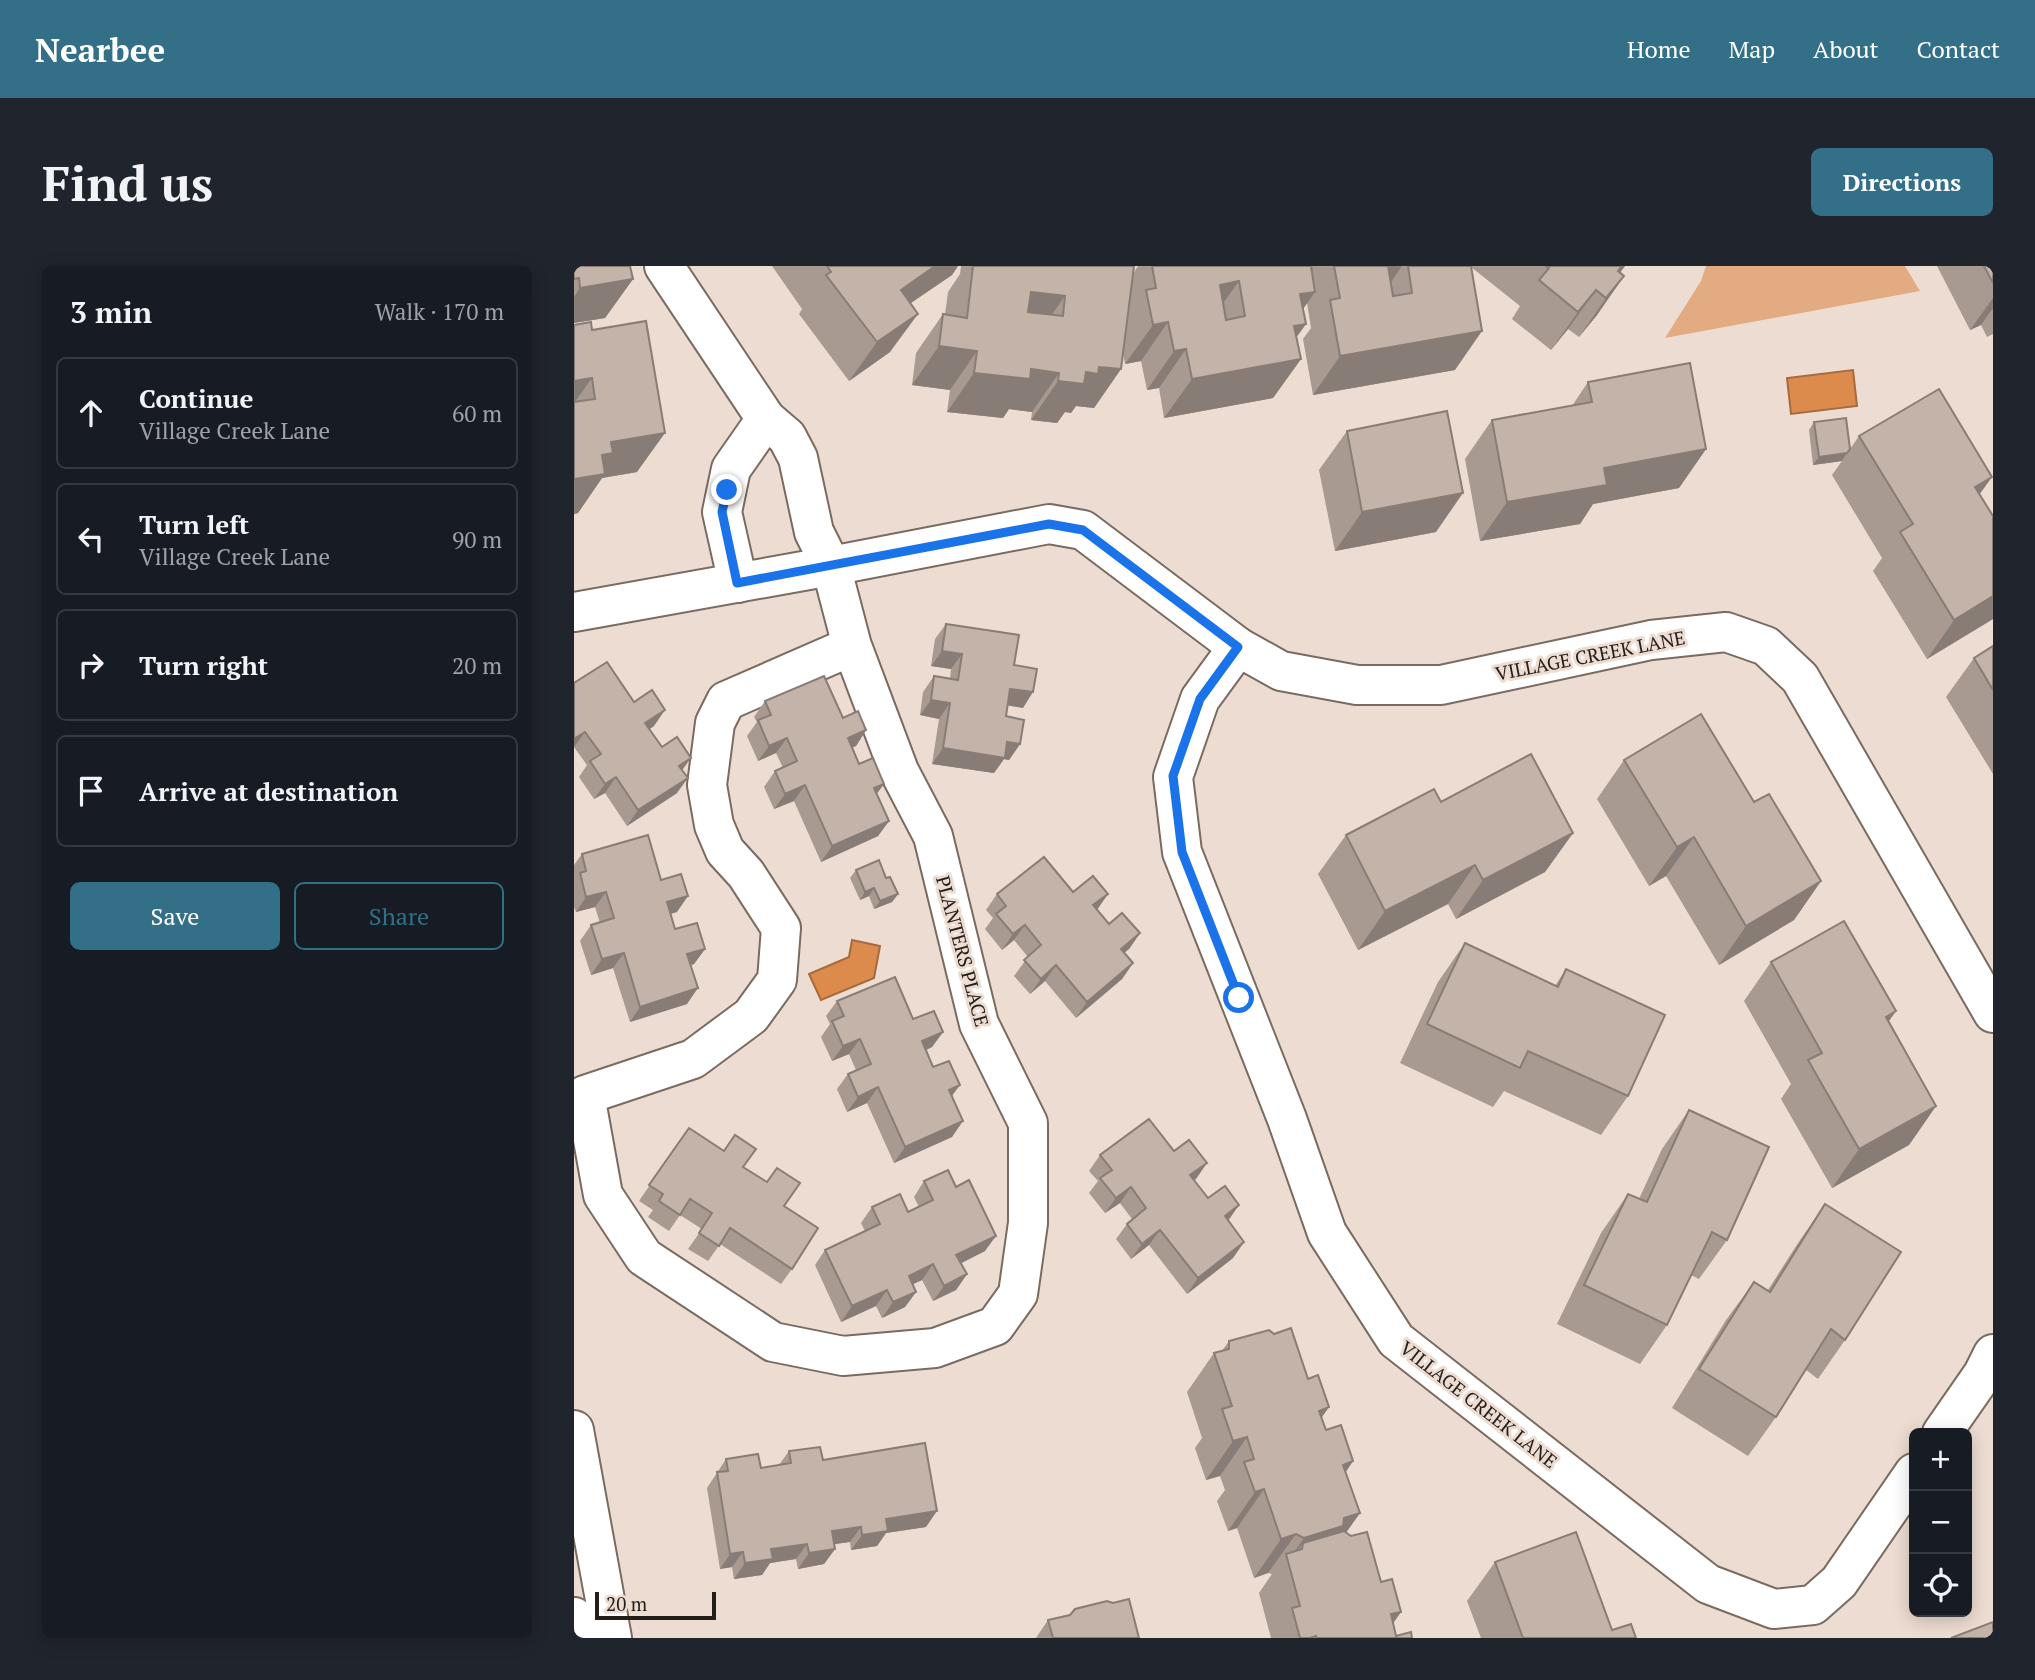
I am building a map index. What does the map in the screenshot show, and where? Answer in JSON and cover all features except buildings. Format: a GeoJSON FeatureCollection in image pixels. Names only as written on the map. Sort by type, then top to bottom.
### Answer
{"type":"FeatureCollection","features":[{"type":"Feature","properties":{"kind":"street","name":"PLANTERS PLACE"},"geometry":{"type":"LineString","coordinates":[[664,266],[766,419],[787,437],[798,458],[814,532],[831,566],[852,646],[900,771],[933,836],[979,1024],[1028,1123],[1028,1223],[1018,1294],[995,1326],[935,1348],[843,1356],[773,1342],[644,1257],[603,1195],[579,1093],[693,1059],[751,1016],[777,980],[781,928],[746,874],[725,851],[715,825],[707,785],[715,723],[726,701],[852,646]]}},
{"type":"Feature","properties":{"kind":"street"},"geometry":{"type":"LineString","coordinates":[[737,583],[722,512],[731,469],[766,419]]}},
{"type":"Feature","properties":{"kind":"street","name":"VILLAGE CREEK LANE"},"geometry":{"type":"LineString","coordinates":[[574,612],[1049,524],[1083,530],[1238,647],[1281,671],[1357,685],[1441,685],[1651,640],[1726,632],[1766,646],[1800,678],[1993,1013]]}},
{"type":"Feature","properties":{"kind":"street","name":"VILLAGE CREEK LANE"},"geometry":{"type":"LineString","coordinates":[[1238,647],[1200,699],[1173,776],[1182,852],[1287,1119],[1327,1233],[1396,1340],[1709,1584],[1774,1609],[1813,1605],[1839,1582],[1909,1480]]}},
{"type":"Feature","properties":{"kind":"street"},"geometry":{"type":"LineString","coordinates":[[1945,1428],[1983,1374],[1993,1354]]}},
{"type":"Feature","properties":{"kind":"street"},"geometry":{"type":"LineString","coordinates":[[574,1430],[612,1638]]}},
{"type":"Feature","properties":{"kind":"street"},"geometry":{"type":"LineString","coordinates":[[574,1617],[592,1638]]}},
{"type":"Feature","properties":{"kind":"shaded area"},"geometry":{"type":"Polygon","coordinates":[[[1706,266],[1905,266],[1920,291],[1665,338],[1701,281],[1706,266]]]}},
{"type":"Feature","properties":{"kind":"shaded area"},"geometry":{"type":"Polygon","coordinates":[[[1853,370],[1857,406],[1791,414],[1787,378],[1853,370]]]}},
{"type":"Feature","properties":{"kind":"shaded area"},"geometry":{"type":"Polygon","coordinates":[[[852,940],[880,946],[874,978],[821,1000],[809,974],[849,957],[852,940]]]}},
{"type":"Feature","properties":{"kind":"route"},"geometry":{"type":"LineString","coordinates":[[727,490],[722,512],[737,583],[1049,524],[1083,530],[1238,647],[1200,699],[1173,776],[1182,852],[1239,998]]}}]}
